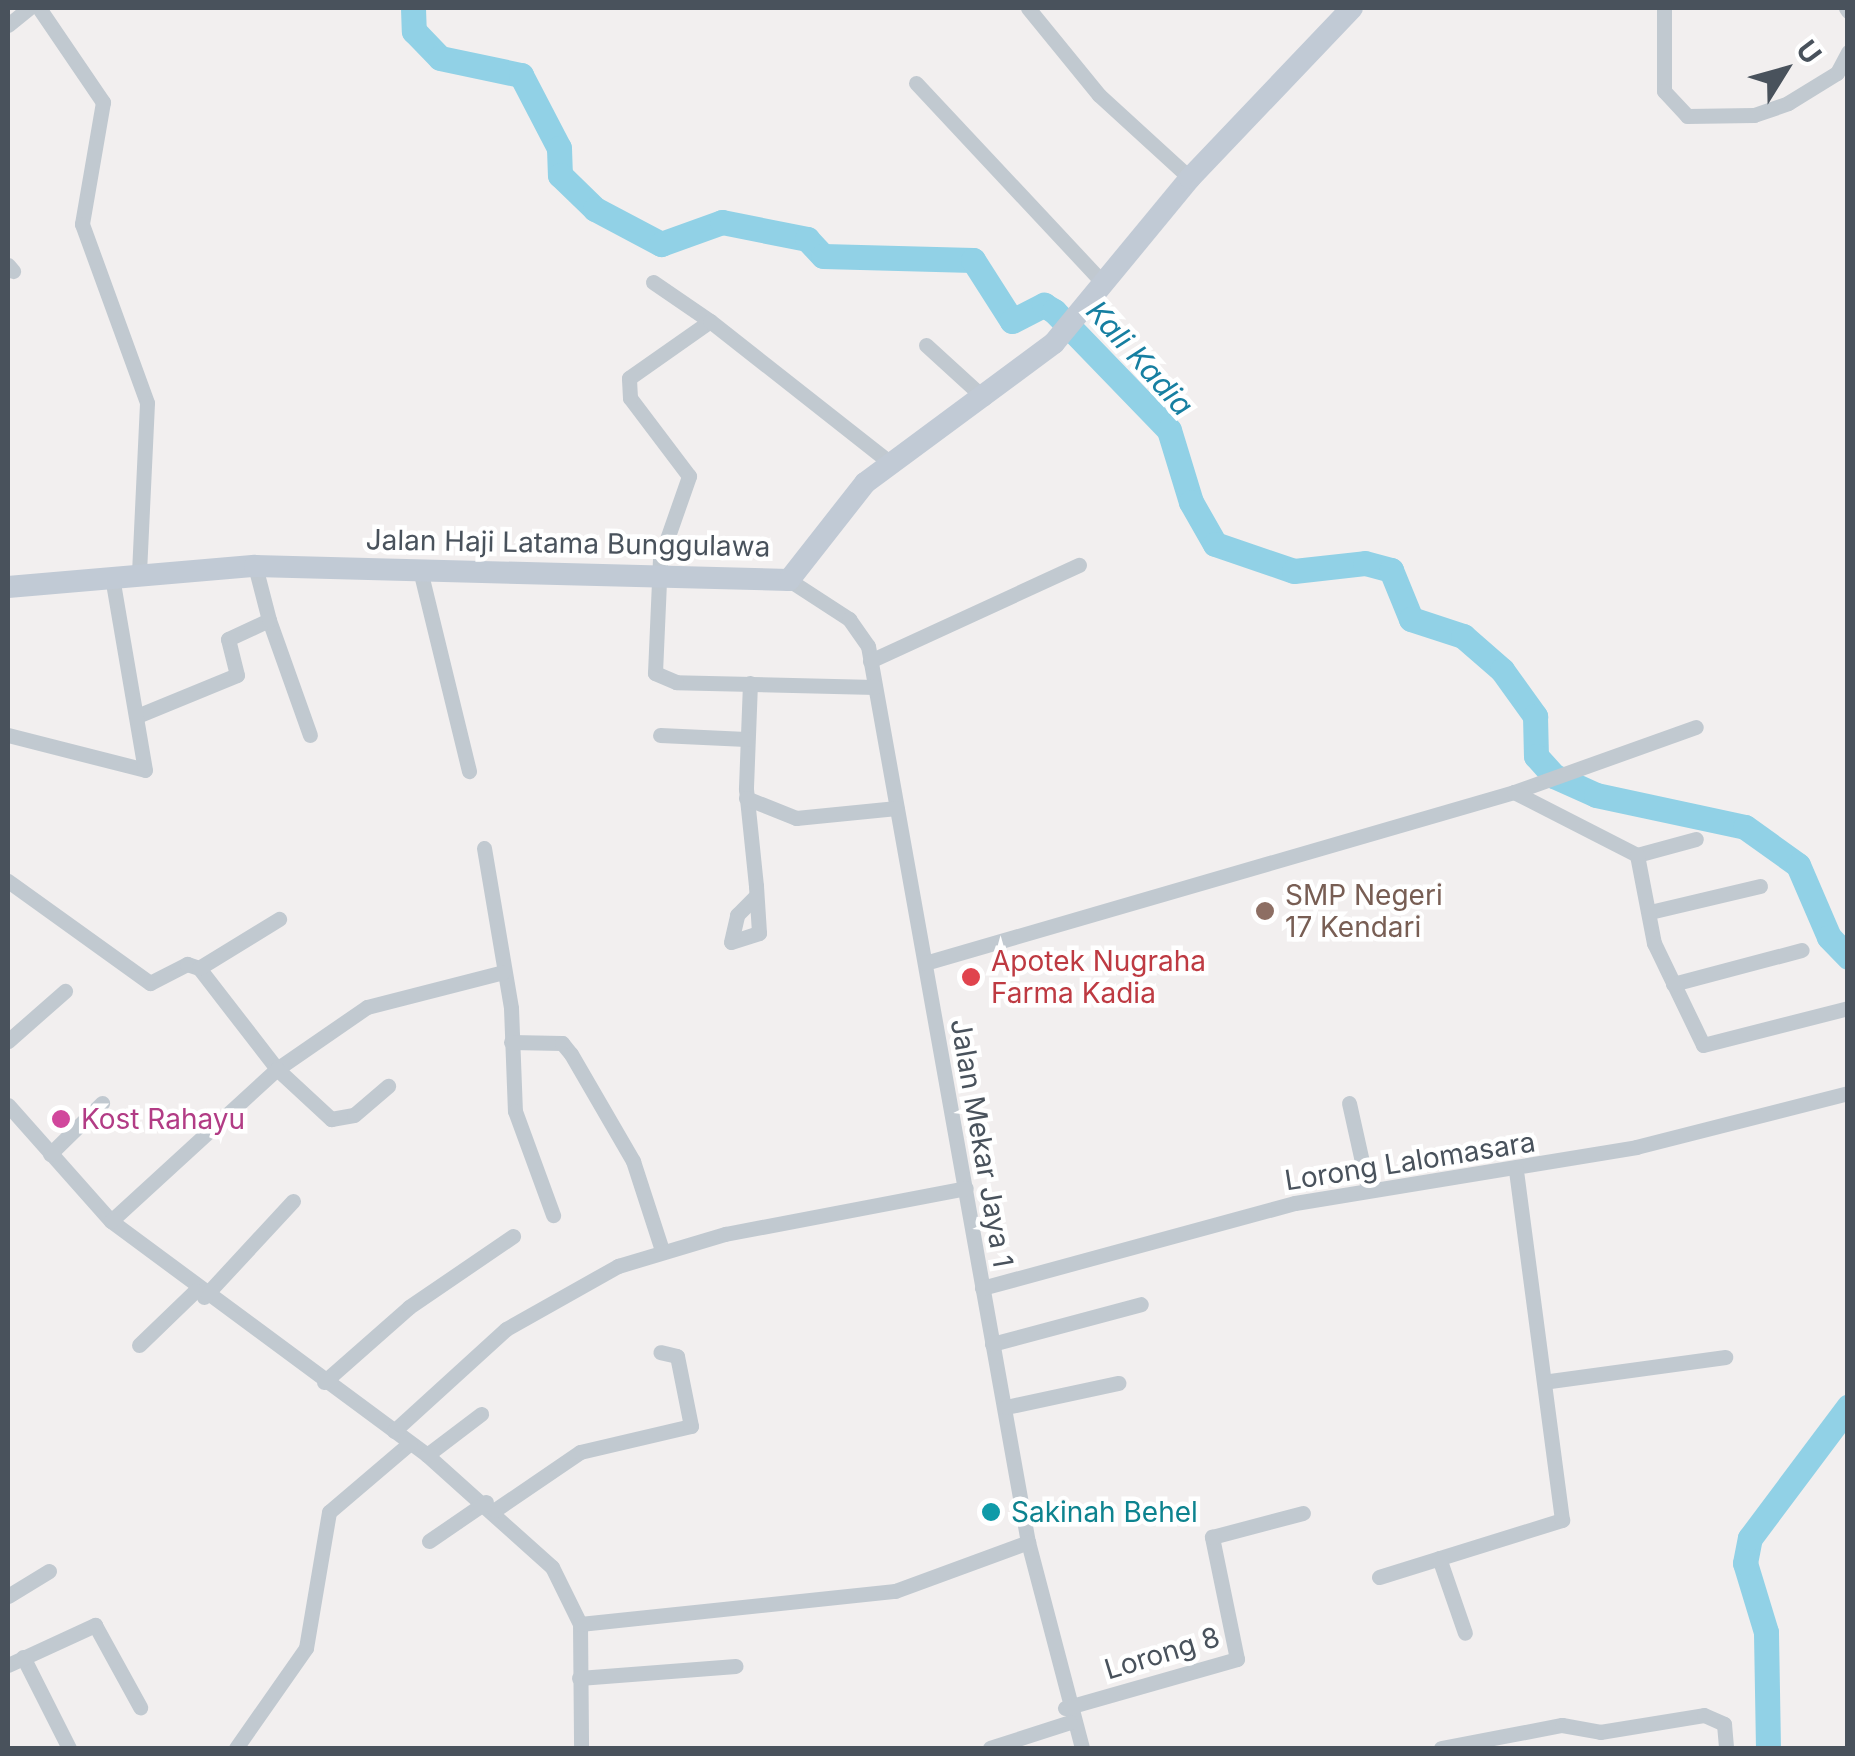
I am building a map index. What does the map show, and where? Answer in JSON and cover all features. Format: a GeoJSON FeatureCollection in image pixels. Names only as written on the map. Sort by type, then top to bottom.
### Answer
{"type":"FeatureCollection","features":[{"type":"Feature","properties":{"kind":"main road","name":"Jalan Haji Latama Bunggulawa"},"geometry":{"type":"LineString","coordinates":[[11,584],[255,566],[660,570],[789,580],[820,528],[889,462],[984,398],[1065,330],[1190,178],[1352,8]]}},
{"type":"Feature","properties":{"kind":"street"},"geometry":{"type":"LineString","coordinates":[[8,26],[29,8]]}},
{"type":"Feature","properties":{"kind":"street"},"geometry":{"type":"LineString","coordinates":[[40,8],[103,102],[82,224],[148,403],[140,573]]}},
{"type":"Feature","properties":{"kind":"street"},"geometry":{"type":"LineString","coordinates":[[1028,8],[1099,95],[1190,178]]}},
{"type":"Feature","properties":{"kind":"street"},"geometry":{"type":"LineString","coordinates":[[1664,8],[1664,91],[1687,116],[1754,116],[1788,103],[1836,73],[1848,52]]}},
{"type":"Feature","properties":{"kind":"street"},"geometry":{"type":"LineString","coordinates":[[916,84],[1103,283]]}},
{"type":"Feature","properties":{"kind":"street"},"geometry":{"type":"LineString","coordinates":[[653,282],[710,321],[889,462]]}},
{"type":"Feature","properties":{"kind":"street"},"geometry":{"type":"LineString","coordinates":[[710,321],[643,366],[626,388],[688,476],[660,570],[654,673],[750,683],[875,687]]}},
{"type":"Feature","properties":{"kind":"street"},"geometry":{"type":"LineString","coordinates":[[926,345],[984,398]]}},
{"type":"Feature","properties":{"kind":"street"},"geometry":{"type":"LineString","coordinates":[[870,661],[1078,565]]}},
{"type":"Feature","properties":{"kind":"street"},"geometry":{"type":"LineString","coordinates":[[255,566],[269,620],[310,735]]}},
{"type":"Feature","properties":{"kind":"street"},"geometry":{"type":"LineString","coordinates":[[420,570],[469,771]]}},
{"type":"Feature","properties":{"kind":"street"},"geometry":{"type":"LineString","coordinates":[[8,735],[142,772],[137,716],[112,577]]}},
{"type":"Feature","properties":{"kind":"street","name":"Jalan Mekar Jaya 1"},"geometry":{"type":"LineString","coordinates":[[789,580],[850,619],[870,661],[1028,1542],[1068,1715],[1082,1748]]}},
{"type":"Feature","properties":{"kind":"street"},"geometry":{"type":"LineString","coordinates":[[137,716],[232,680],[228,639],[269,620]]}},
{"type":"Feature","properties":{"kind":"street"},"geometry":{"type":"LineString","coordinates":[[750,683],[746,798],[756,896]]}},
{"type":"Feature","properties":{"kind":"street"},"geometry":{"type":"LineString","coordinates":[[926,963],[1514,792],[1696,727]]}},
{"type":"Feature","properties":{"kind":"street"},"geometry":{"type":"LineString","coordinates":[[660,735],[746,739]]}},
{"type":"Feature","properties":{"kind":"street"},"geometry":{"type":"LineString","coordinates":[[1514,792],[1637,855],[1696,839]]}},
{"type":"Feature","properties":{"kind":"street"},"geometry":{"type":"LineString","coordinates":[[746,798],[796,818],[898,808]]}},
{"type":"Feature","properties":{"kind":"street"},"geometry":{"type":"LineString","coordinates":[[484,848],[503,972],[515,1111],[553,1215]]}},
{"type":"Feature","properties":{"kind":"street"},"geometry":{"type":"LineString","coordinates":[[1637,855],[1673,984],[1703,1045],[1848,1008]]}},
{"type":"Feature","properties":{"kind":"street"},"geometry":{"type":"LineString","coordinates":[[8,881],[150,983],[187,964],[199,968],[277,1069],[331,1119],[354,1115],[388,1086]]}},
{"type":"Feature","properties":{"kind":"street"},"geometry":{"type":"LineString","coordinates":[[1650,912],[1760,886]]}},
{"type":"Feature","properties":{"kind":"street"},"geometry":{"type":"LineString","coordinates":[[199,968],[280,919]]}},
{"type":"Feature","properties":{"kind":"street"},"geometry":{"type":"LineString","coordinates":[[1673,984],[1802,950]]}},
{"type":"Feature","properties":{"kind":"street"},"geometry":{"type":"LineString","coordinates":[[111,1221],[277,1069],[367,1007],[503,972]]}},
{"type":"Feature","properties":{"kind":"street"},"geometry":{"type":"LineString","coordinates":[[8,1042],[65,991]]}},
{"type":"Feature","properties":{"kind":"street"},"geometry":{"type":"LineString","coordinates":[[511,1042],[562,1043],[572,1054],[633,1161],[662,1250]]}},
{"type":"Feature","properties":{"kind":"street","name":"Lorong Lalomasara"},"geometry":{"type":"LineString","coordinates":[[982,1288],[1368,1189],[1516,1170],[1848,1093]]}},
{"type":"Feature","properties":{"kind":"street"},"geometry":{"type":"LineString","coordinates":[[50,1154],[102,1103]]}},
{"type":"Feature","properties":{"kind":"street"},"geometry":{"type":"LineString","coordinates":[[1350,1104],[1368,1189]]}},
{"type":"Feature","properties":{"kind":"street"},"geometry":{"type":"LineString","coordinates":[[8,1106],[111,1221],[200,1294],[427,1455],[490,1506],[552,1567],[580,1624],[581,1748]]}},
{"type":"Feature","properties":{"kind":"street"},"geometry":{"type":"LineString","coordinates":[[1378,1578],[1562,1520],[1550,1381],[1516,1170]]}},
{"type":"Feature","properties":{"kind":"street"},"geometry":{"type":"LineString","coordinates":[[394,1431],[506,1329],[662,1250],[966,1188]]}},
{"type":"Feature","properties":{"kind":"street"},"geometry":{"type":"LineString","coordinates":[[139,1345],[200,1294],[294,1201]]}},
{"type":"Feature","properties":{"kind":"street"},"geometry":{"type":"LineString","coordinates":[[324,1382],[409,1307],[512,1236]]}},
{"type":"Feature","properties":{"kind":"street"},"geometry":{"type":"LineString","coordinates":[[992,1344],[1142,1304]]}},
{"type":"Feature","properties":{"kind":"street"},"geometry":{"type":"LineString","coordinates":[[429,1541],[563,1459],[691,1426],[678,1356],[660,1352]]}},
{"type":"Feature","properties":{"kind":"street"},"geometry":{"type":"LineString","coordinates":[[1550,1381],[1725,1358]]}},
{"type":"Feature","properties":{"kind":"street"},"geometry":{"type":"LineString","coordinates":[[1006,1407],[1118,1384]]}},
{"type":"Feature","properties":{"kind":"street"},"geometry":{"type":"LineString","coordinates":[[427,1455],[480,1414]]}},
{"type":"Feature","properties":{"kind":"street"},"geometry":{"type":"LineString","coordinates":[[236,1748],[306,1648],[329,1512],[410,1442]]}},
{"type":"Feature","properties":{"kind":"street","name":"Lorong 8"},"geometry":{"type":"LineString","coordinates":[[1068,1715],[1236,1659],[1212,1537],[1303,1512]]}},
{"type":"Feature","properties":{"kind":"street"},"geometry":{"type":"LineString","coordinates":[[580,1624],[895,1591],[1028,1542]]}},
{"type":"Feature","properties":{"kind":"street"},"geometry":{"type":"LineString","coordinates":[[1439,1558],[1465,1633]]}},
{"type":"Feature","properties":{"kind":"street"},"geometry":{"type":"LineString","coordinates":[[8,1596],[49,1571]]}},
{"type":"Feature","properties":{"kind":"street"},"geometry":{"type":"LineString","coordinates":[[68,1748],[15,1661],[95,1625],[140,1707]]}},
{"type":"Feature","properties":{"kind":"street"},"geometry":{"type":"LineString","coordinates":[[579,1678],[736,1666]]}},
{"type":"Feature","properties":{"kind":"street"},"geometry":{"type":"LineString","coordinates":[[990,1748],[1068,1715]]}},
{"type":"Feature","properties":{"kind":"street"},"geometry":{"type":"LineString","coordinates":[[1441,1748],[1562,1725],[1600,1740],[1711,1715],[1724,1724],[1726,1748]]}},
{"type":"Feature","properties":{"kind":"waterway","name":"Kali Kadia"},"geometry":{"type":"LineString","coordinates":[[413,8],[414,31],[440,58],[521,75],[559,148],[560,175],[595,209],[661,244],[722,222],[807,239],[823,256],[973,260],[1012,321],[1044,305],[1054,311],[1169,430],[1191,502],[1215,544],[1294,571],[1365,563],[1391,570],[1411,619],[1463,636],[1502,670],[1535,716],[1536,756],[1554,776],[1596,795],[1745,827],[1798,865],[1829,937],[1848,957]]}},
{"type":"Feature","properties":{"kind":"waterway","name":"Kali Kadia"},"geometry":{"type":"LineString","coordinates":[[1768,1748],[1766,1632],[1745,1563],[1750,1538],[1848,1407]]}},
{"type":"Feature","properties":{"kind":"place","name":"SMP Negeri 17 Kendari"},"geometry":{"type":"Point","coordinates":[1265,911]}},
{"type":"Feature","properties":{"kind":"place","name":"Apotek Nugraha Farma Kadia"},"geometry":{"type":"Point","coordinates":[971,977]}},
{"type":"Feature","properties":{"kind":"place","name":"Kost Rahayu"},"geometry":{"type":"Point","coordinates":[61,1119]}},
{"type":"Feature","properties":{"kind":"place","name":"Sakinah Behel"},"geometry":{"type":"Point","coordinates":[991,1512]}}]}
